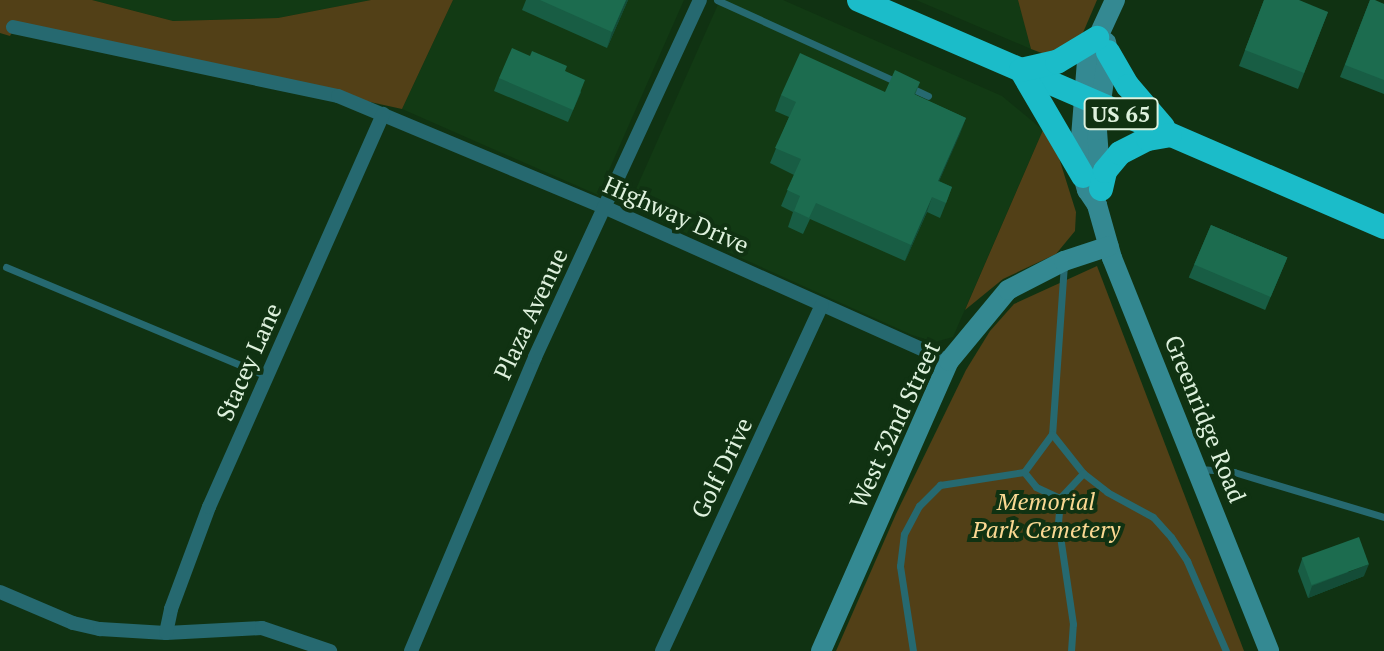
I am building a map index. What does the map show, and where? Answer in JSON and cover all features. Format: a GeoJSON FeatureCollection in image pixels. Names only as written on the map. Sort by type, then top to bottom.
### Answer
{"type":"FeatureCollection","features":[{"type":"Feature","properties":{"kind":"highway","name":"US 65"},"geometry":{"type":"LineString","coordinates":[[859,0],[1384,227]]}},
{"type":"Feature","properties":{"kind":"highway"},"geometry":{"type":"LineString","coordinates":[[1103,39],[1143,105],[1170,135],[1148,139],[1120,153],[1094,190],[1021,70],[1057,62],[1103,39]]}},
{"type":"Feature","properties":{"kind":"street","name":"Plaza Avenue"},"geometry":{"type":"LineString","coordinates":[[411,651],[485,471],[700,0]]}},
{"type":"Feature","properties":{"kind":"street"},"geometry":{"type":"LineString","coordinates":[[1090,100],[1115,0]]}},
{"type":"Feature","properties":{"kind":"street","name":"Highway Drive"},"geometry":{"type":"LineString","coordinates":[[13,27],[338,96],[604,207],[949,361]]}},
{"type":"Feature","properties":{"kind":"street","name":"Greenridge Road"},"geometry":{"type":"LineString","coordinates":[[1090,100],[1094,190],[1109,246],[1269,651]]}},
{"type":"Feature","properties":{"kind":"street","name":"Stacey Lane"},"geometry":{"type":"LineString","coordinates":[[166,633],[171,609],[209,507],[383,114]]}},
{"type":"Feature","properties":{"kind":"street","name":"West 32nd Street"},"geometry":{"type":"LineString","coordinates":[[821,651],[949,361],[1008,290],[1064,261],[1109,246]]}},
{"type":"Feature","properties":{"kind":"street","name":"Golf Drive"},"geometry":{"type":"LineString","coordinates":[[662,651],[822,305]]}},
{"type":"Feature","properties":{"kind":"street"},"geometry":{"type":"LineString","coordinates":[[0,592],[73,623],[100,629],[166,633],[262,628],[330,651]]}},
{"type":"Feature","properties":{"kind":"lane"},"geometry":{"type":"LineString","coordinates":[[717,0],[928,96]]}},
{"type":"Feature","properties":{"kind":"lane"},"geometry":{"type":"LineString","coordinates":[[913,651],[900,566],[904,534],[919,506],[940,485],[1024,472],[1052,434],[1064,261]]}},
{"type":"Feature","properties":{"kind":"lane"},"geometry":{"type":"LineString","coordinates":[[6,267],[267,376]]}},
{"type":"Feature","properties":{"kind":"lane"},"geometry":{"type":"LineString","coordinates":[[1052,434],[1083,473],[1107,492],[1153,517],[1171,537],[1187,561],[1226,651]]}},
{"type":"Feature","properties":{"kind":"lane"},"geometry":{"type":"LineString","coordinates":[[1198,469],[1234,472],[1384,517]]}},
{"type":"Feature","properties":{"kind":"lane"},"geometry":{"type":"LineString","coordinates":[[1024,472],[1036,487],[1060,498]]}},
{"type":"Feature","properties":{"kind":"lane"},"geometry":{"type":"LineString","coordinates":[[1071,651],[1073,624],[1058,523],[1060,498],[1083,473]]}},
{"type":"Feature","properties":{"kind":"shaded area"},"geometry":{"type":"Polygon","coordinates":[[[92,0],[371,0],[278,18],[173,21],[92,0]]]}},
{"type":"Feature","properties":{"kind":"shaded area"},"geometry":{"type":"Polygon","coordinates":[[[453,0],[684,0],[598,195],[402,109],[453,0]]]}},
{"type":"Feature","properties":{"kind":"shaded area"},"geometry":{"type":"Polygon","coordinates":[[[720,0],[783,0],[1002,96],[1043,130],[953,337],[935,342],[912,335],[628,207],[720,0]]]}},
{"type":"Feature","properties":{"kind":"shaded area"},"geometry":{"type":"Polygon","coordinates":[[[916,0],[1018,0],[1031,49],[916,0]]]}},
{"type":"Feature","properties":{"kind":"green space"},"geometry":{"type":"Polygon","coordinates":[[[0,0],[92,0],[173,21],[278,18],[371,0],[453,0],[402,109],[16,24],[10,36],[0,33],[0,0]]]}},
{"type":"Feature","properties":{"kind":"green space"},"geometry":{"type":"Polygon","coordinates":[[[1018,0],[1097,0],[1082,35],[1047,55],[1031,49],[1018,0]]]}},
{"type":"Feature","properties":{"kind":"green space"},"geometry":{"type":"Polygon","coordinates":[[[1043,130],[1059,158],[1076,212],[1075,231],[1056,254],[1003,279],[965,310],[1043,130]]]}},
{"type":"Feature","properties":{"kind":"green space","name":"Memorial Park Cemetery"},"geometry":{"type":"Polygon","coordinates":[[[1097,266],[1244,651],[836,651],[896,514],[966,370],[990,331],[1014,304],[1097,266]]]}},
{"type":"Feature","properties":{"kind":"building"},"geometry":{"type":"Polygon","coordinates":[[[540,0],[626,0],[612,32],[540,0]]]}},
{"type":"Feature","properties":{"kind":"building"},"geometry":{"type":"Polygon","coordinates":[[[1264,0],[1299,0],[1328,12],[1304,73],[1245,50],[1264,0]]]}},
{"type":"Feature","properties":{"kind":"building"},"geometry":{"type":"Polygon","coordinates":[[[1370,0],[1384,4],[1384,80],[1345,65],[1370,0]]]}},
{"type":"Feature","properties":{"kind":"building"},"geometry":{"type":"Polygon","coordinates":[[[512,48],[530,56],[532,51],[567,66],[565,71],[585,80],[573,110],[499,78],[512,48]]]}},
{"type":"Feature","properties":{"kind":"building"},"geometry":{"type":"Polygon","coordinates":[[[800,53],[885,92],[895,70],[920,82],[914,94],[966,118],[938,181],[952,187],[946,203],[932,197],[911,245],[816,203],[809,218],[794,211],[800,196],[787,190],[801,159],[775,148],[796,102],[781,95],[800,53]]]}},
{"type":"Feature","properties":{"kind":"building"},"geometry":{"type":"Polygon","coordinates":[[[1211,225],[1287,257],[1271,297],[1194,265],[1211,225]]]}},
{"type":"Feature","properties":{"kind":"building"},"geometry":{"type":"Polygon","coordinates":[[[1359,537],[1369,564],[1312,585],[1302,558],[1359,537]]]}}]}
